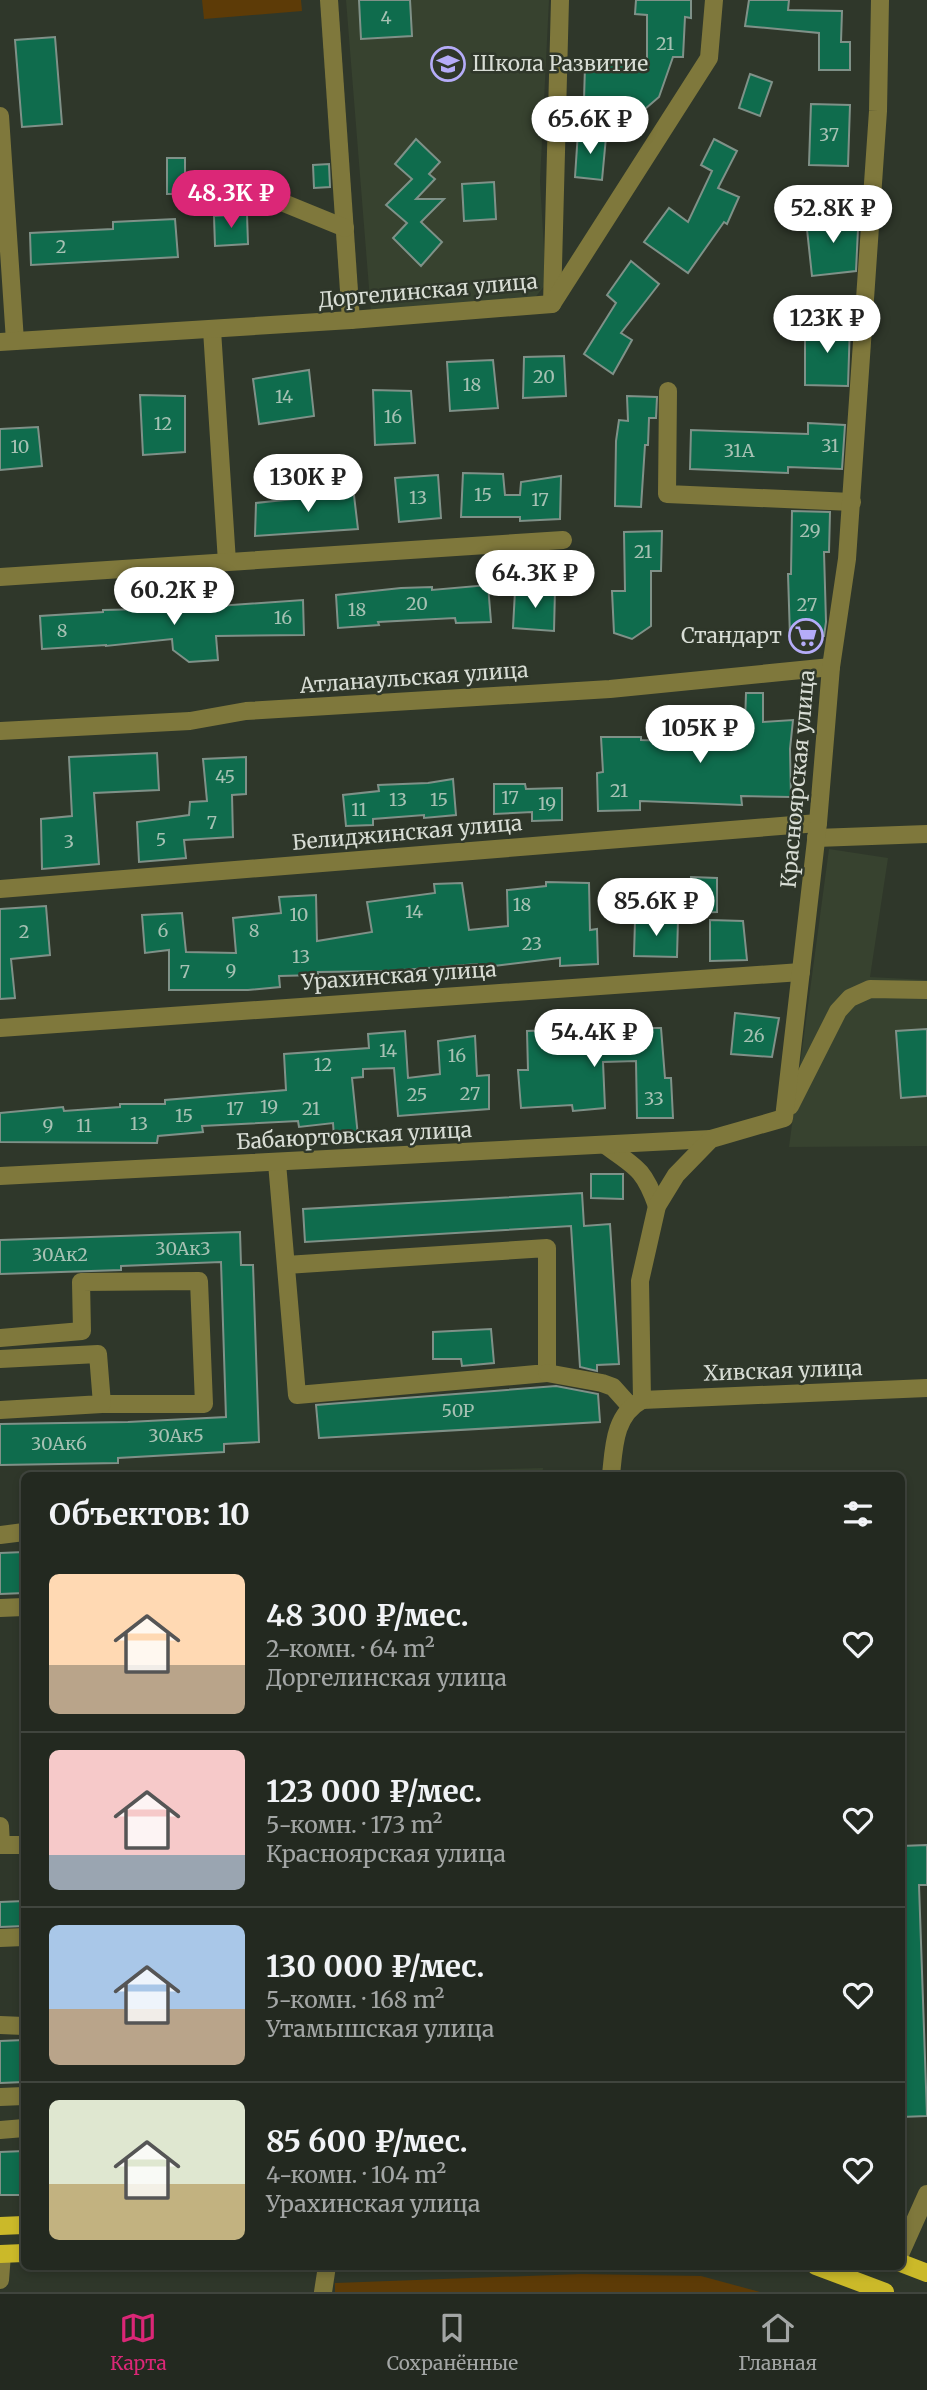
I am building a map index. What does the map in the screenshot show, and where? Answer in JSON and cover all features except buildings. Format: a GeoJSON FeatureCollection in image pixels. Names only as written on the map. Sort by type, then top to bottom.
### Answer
{"type":"FeatureCollection","features":[{"type":"Feature","properties":{"kind":"main road"},"geometry":{"type":"LineString","coordinates":[[0,2226],[21,2225]]}},
{"type":"Feature","properties":{"kind":"main road"},"geometry":{"type":"LineString","coordinates":[[1,2254],[21,2253]]}},
{"type":"Feature","properties":{"kind":"main road"},"geometry":{"type":"LineString","coordinates":[[905,2265],[927,2273]]}},
{"type":"Feature","properties":{"kind":"main road"},"geometry":{"type":"LineString","coordinates":[[827,2270],[885,2292]]}},
{"type":"Feature","properties":{"kind":"street"},"geometry":{"type":"LineString","coordinates":[[329,0],[351,320]]}},
{"type":"Feature","properties":{"kind":"street"},"geometry":{"type":"LineString","coordinates":[[552,304],[560,0]]}},
{"type":"Feature","properties":{"kind":"street","name":"Доргелинская улица"},"geometry":{"type":"LineString","coordinates":[[8,342],[212,330],[552,304],[709,58],[714,0]]}},
{"type":"Feature","properties":{"kind":"street","name":"Красноярская улица"},"geometry":{"type":"LineString","coordinates":[[784,1118],[817,831],[831,667],[848,559],[878,111],[880,0]]}},
{"type":"Feature","properties":{"kind":"street"},"geometry":{"type":"LineString","coordinates":[[0,116],[8,342]]}},
{"type":"Feature","properties":{"kind":"street"},"geometry":{"type":"LineString","coordinates":[[215,187],[242,186],[345,228]]}},
{"type":"Feature","properties":{"kind":"street"},"geometry":{"type":"LineString","coordinates":[[212,330],[227,562]]}},
{"type":"Feature","properties":{"kind":"street"},"geometry":{"type":"LineString","coordinates":[[668,391],[667,494],[852,502]]}},
{"type":"Feature","properties":{"kind":"street"},"geometry":{"type":"LineString","coordinates":[[0,577],[563,540]]}},
{"type":"Feature","properties":{"kind":"street","name":"Атланаульская улица"},"geometry":{"type":"LineString","coordinates":[[0,731],[190,721],[271,709],[610,689],[831,667]]}},
{"type":"Feature","properties":{"kind":"street","name":"Белиджинская улица"},"geometry":{"type":"LineString","coordinates":[[0,889],[817,831],[927,834]]}},
{"type":"Feature","properties":{"kind":"street","name":"Урахинская улица"},"geometry":{"type":"LineString","coordinates":[[0,1028],[802,972]]}},
{"type":"Feature","properties":{"kind":"street"},"geometry":{"type":"LineString","coordinates":[[611,1472],[615,1439],[621,1421],[636,1403],[640,1281],[657,1206],[676,1175],[711,1139],[784,1118],[838,1012],[850,998],[870,989],[927,990]]}},
{"type":"Feature","properties":{"kind":"street","name":"Бабаюртовская улица"},"geometry":{"type":"LineString","coordinates":[[0,1177],[711,1139]]}},
{"type":"Feature","properties":{"kind":"street"},"geometry":{"type":"LineString","coordinates":[[606,1145],[639,1169],[657,1206]]}},
{"type":"Feature","properties":{"kind":"street"},"geometry":{"type":"LineString","coordinates":[[277,1163],[297,1395],[547,1373],[613,1387],[636,1403]]}},
{"type":"Feature","properties":{"kind":"street"},"geometry":{"type":"LineString","coordinates":[[286,1265],[547,1248],[547,1373]]}},
{"type":"Feature","properties":{"kind":"street"},"geometry":{"type":"LineString","coordinates":[[0,1338],[82,1331],[81,1282],[199,1281],[204,1404],[102,1404],[0,1410]]}},
{"type":"Feature","properties":{"kind":"street"},"geometry":{"type":"LineString","coordinates":[[0,1359],[98,1354],[102,1404]]}},
{"type":"Feature","properties":{"kind":"street","name":"Хивская улица"},"geometry":{"type":"LineString","coordinates":[[636,1403],[927,1388]]}},
{"type":"Feature","properties":{"kind":"street"},"geometry":{"type":"LineString","coordinates":[[0,1535],[21,1532]]}},
{"type":"Feature","properties":{"kind":"street"},"geometry":{"type":"LineString","coordinates":[[0,1608],[21,1607]]}},
{"type":"Feature","properties":{"kind":"street"},"geometry":{"type":"LineString","coordinates":[[0,1826],[1,1845],[21,1845]]}},
{"type":"Feature","properties":{"kind":"street"},"geometry":{"type":"LineString","coordinates":[[0,1938],[21,1937]]}},
{"type":"Feature","properties":{"kind":"street"},"geometry":{"type":"LineString","coordinates":[[0,2025],[21,2025]]}},
{"type":"Feature","properties":{"kind":"street"},"geometry":{"type":"LineString","coordinates":[[0,2097],[21,2096]]}},
{"type":"Feature","properties":{"kind":"street"},"geometry":{"type":"LineString","coordinates":[[0,2130],[21,2128]]}},
{"type":"Feature","properties":{"kind":"street"},"geometry":{"type":"LineString","coordinates":[[905,2234],[927,2194]]}},
{"type":"Feature","properties":{"kind":"street"},"geometry":{"type":"LineString","coordinates":[[0,2280],[1,2254]]}},
{"type":"Feature","properties":{"kind":"street"},"geometry":{"type":"LineString","coordinates":[[323,2292],[326,2270]]}},
{"type":"Feature","properties":{"kind":"shaded area"},"geometry":{"type":"Polygon","coordinates":[[[202,0],[301,0],[302,11],[204,19],[202,0]]]}},
{"type":"Feature","properties":{"kind":"shaded area"},"geometry":{"type":"Polygon","coordinates":[[[346,0],[549,0],[540,181],[546,284],[533,300],[371,313],[346,0]]]}},
{"type":"Feature","properties":{"kind":"shaded area"},"geometry":{"type":"Polygon","coordinates":[[[829,849],[888,858],[870,977],[927,980],[927,1146],[789,1147],[829,849]]]}},
{"type":"Feature","properties":{"kind":"shaded area"},"geometry":{"type":"Polygon","coordinates":[[[543,1468],[542,1472],[398,1472],[543,1468]]]}},
{"type":"Feature","properties":{"kind":"shaded area"},"geometry":{"type":"Polygon","coordinates":[[[581,2274],[701,2276],[760,2292],[335,2292],[335,2283],[581,2274]]]}},
{"type":"Feature","properties":{"kind":"place","name":"Школа Развитие"},"geometry":{"type":"Point","coordinates":[448,64]}},
{"type":"Feature","properties":{"kind":"place","name":"Стандарт"},"geometry":{"type":"Point","coordinates":[806,636]}}]}
